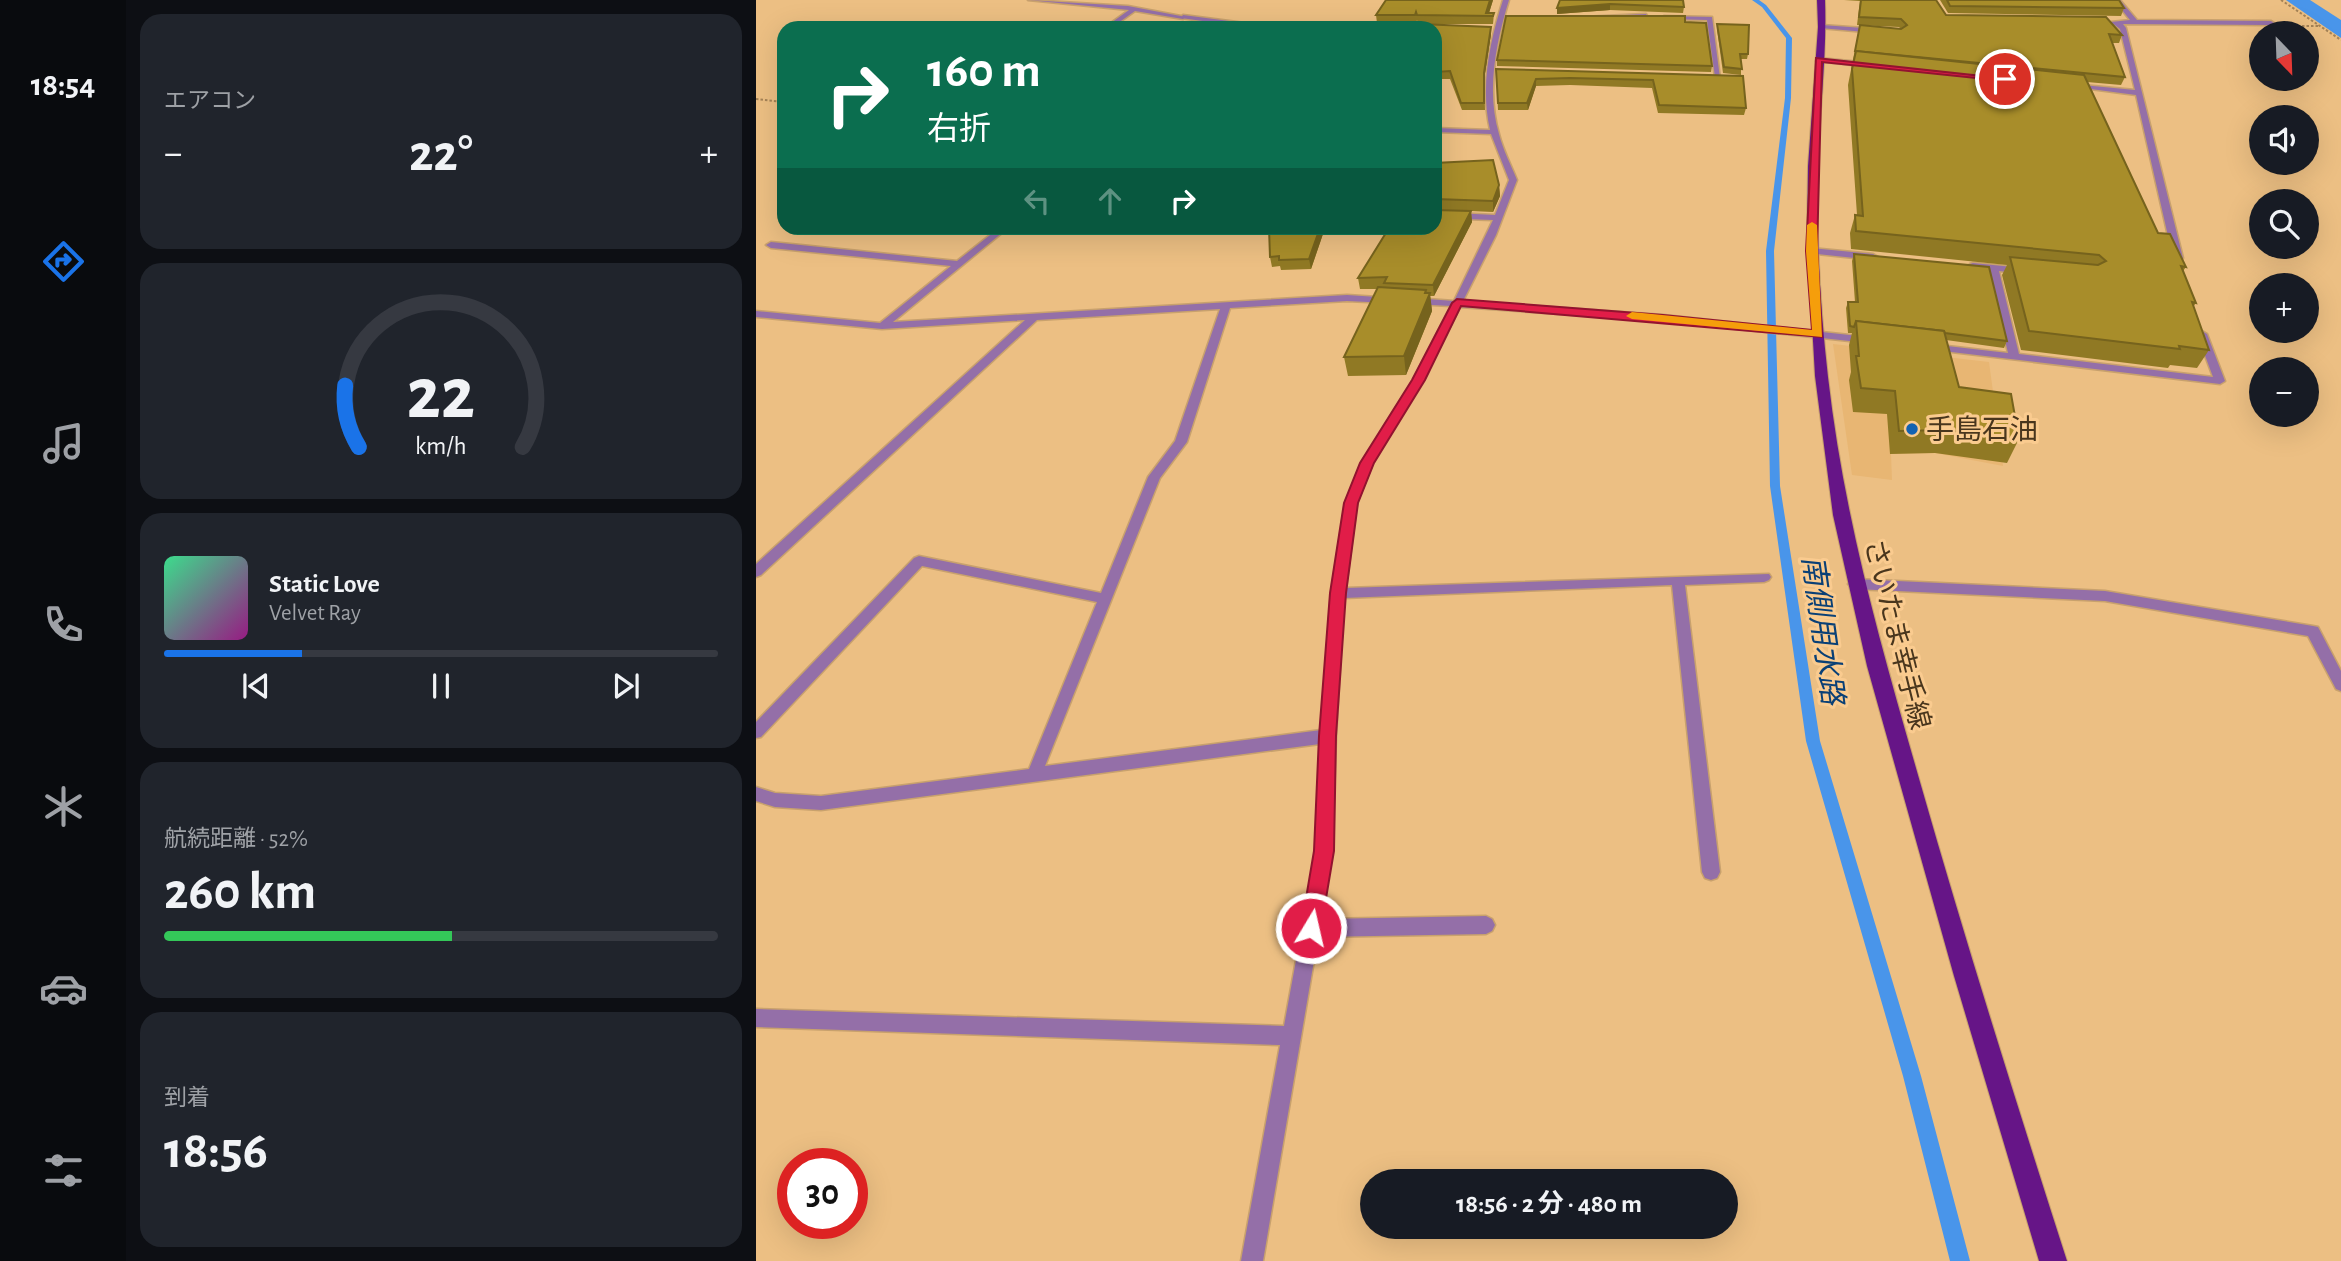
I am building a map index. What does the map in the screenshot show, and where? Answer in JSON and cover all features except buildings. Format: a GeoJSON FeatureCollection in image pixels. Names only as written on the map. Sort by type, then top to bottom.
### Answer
{"type":"FeatureCollection","features":[{"type":"Feature","properties":{"kind":"main road","name":"さいたま幸手線"},"geometry":{"type":"LineString","coordinates":[[1821,0],[1811,251],[1838,498],[1855,584],[1970,998],[2053,1261]]}},
{"type":"Feature","properties":{"kind":"street"},"geometry":{"type":"LineString","coordinates":[[1031,0],[1133,9],[1209,21]]}},
{"type":"Feature","properties":{"kind":"street"},"geometry":{"type":"LineString","coordinates":[[1252,1261],[1324,851],[1328,736],[1338,593],[1351,503],[1367,463],[1418,380],[1457,303],[1499,218],[1513,180],[1494,132],[1490,71],[1497,29],[1506,0]]}},
{"type":"Feature","properties":{"kind":"street"},"geometry":{"type":"LineString","coordinates":[[2117,0],[2136,23]]}},
{"type":"Feature","properties":{"kind":"street"},"geometry":{"type":"LineString","coordinates":[[1117,21],[1133,9]]}},
{"type":"Feature","properties":{"kind":"street"},"geometry":{"type":"LineString","coordinates":[[1501,15],[1513,16]]}},
{"type":"Feature","properties":{"kind":"street"},"geometry":{"type":"LineString","coordinates":[[1572,18],[1610,15],[1710,18],[1718,78]]}},
{"type":"Feature","properties":{"kind":"street"},"geometry":{"type":"LineString","coordinates":[[2104,22],[2249,23]]}},
{"type":"Feature","properties":{"kind":"street"},"geometry":{"type":"LineString","coordinates":[[2117,22],[2123,27],[2179,265]]}},
{"type":"Feature","properties":{"kind":"street"},"geometry":{"type":"LineString","coordinates":[[1822,27],[1886,31]]}},
{"type":"Feature","properties":{"kind":"street"},"geometry":{"type":"LineString","coordinates":[[1484,29],[1497,29]]}},
{"type":"Feature","properties":{"kind":"street"},"geometry":{"type":"LineString","coordinates":[[1818,60],[1885,67]]}},
{"type":"Feature","properties":{"kind":"street"},"geometry":{"type":"LineString","coordinates":[[1490,71],[1504,71]]}},
{"type":"Feature","properties":{"kind":"street"},"geometry":{"type":"LineString","coordinates":[[1705,77],[1731,78]]}},
{"type":"Feature","properties":{"kind":"street"},"geometry":{"type":"LineString","coordinates":[[2059,85],[2139,93]]}},
{"type":"Feature","properties":{"kind":"street"},"geometry":{"type":"LineString","coordinates":[[1442,130],[1494,132]]}},
{"type":"Feature","properties":{"kind":"street"},"geometry":{"type":"LineString","coordinates":[[1442,215],[1499,218]]}},
{"type":"Feature","properties":{"kind":"street"},"geometry":{"type":"LineString","coordinates":[[882,326],[995,235]]}},
{"type":"Feature","properties":{"kind":"street"},"geometry":{"type":"LineString","coordinates":[[771,246],[959,264]]}},
{"type":"Feature","properties":{"kind":"street"},"geometry":{"type":"LineString","coordinates":[[1811,251],[1889,258]]}},
{"type":"Feature","properties":{"kind":"street"},"geometry":{"type":"LineString","coordinates":[[1967,266],[2034,272]]}},
{"type":"Feature","properties":{"kind":"street"},"geometry":{"type":"LineString","coordinates":[[1993,268],[2014,357]]}},
{"type":"Feature","properties":{"kind":"street"},"geometry":{"type":"LineString","coordinates":[[756,314],[882,326],[1347,298],[1663,318],[1883,342]]}},
{"type":"Feature","properties":{"kind":"street"},"geometry":{"type":"LineString","coordinates":[[1034,775],[1154,477],[1181,442],[1225,307]]}},
{"type":"Feature","properties":{"kind":"street"},"geometry":{"type":"LineString","coordinates":[[1923,346],[2220,382],[2195,317]]}},
{"type":"Feature","properties":{"kind":"street"},"geometry":{"type":"LineString","coordinates":[[756,572],[1032,319]]}},
{"type":"Feature","properties":{"kind":"street"},"geometry":{"type":"LineString","coordinates":[[756,732],[919,561],[1105,599]]}},
{"type":"Feature","properties":{"kind":"street"},"geometry":{"type":"LineString","coordinates":[[1338,593],[1764,578]]}},
{"type":"Feature","properties":{"kind":"street"},"geometry":{"type":"LineString","coordinates":[[1678,581],[1710,872]]}},
{"type":"Feature","properties":{"kind":"street"},"geometry":{"type":"LineString","coordinates":[[1855,584],[2105,596],[2313,631],[2341,685]]}},
{"type":"Feature","properties":{"kind":"street"},"geometry":{"type":"LineString","coordinates":[[756,794],[775,800],[821,803],[1328,736]]}},
{"type":"Feature","properties":{"kind":"street"},"geometry":{"type":"LineString","coordinates":[[1311,928],[1486,925]]}},
{"type":"Feature","properties":{"kind":"street"},"geometry":{"type":"LineString","coordinates":[[756,1018],[1293,1036]]}},
{"type":"Feature","properties":{"kind":"path"},"geometry":{"type":"LineString","coordinates":[[2281,0],[2341,40]]}},
{"type":"Feature","properties":{"kind":"path"},"geometry":{"type":"LineString","coordinates":[[756,99],[777,101]]}},
{"type":"Feature","properties":{"kind":"shaded area"},"geometry":{"type":"Polygon","coordinates":[[[1833,344],[1989,362],[2003,466],[1935,453],[1891,454],[1892,480],[1852,475],[1833,344]]]}},
{"type":"Feature","properties":{"kind":"water"},"geometry":{"type":"Polygon","coordinates":[[[2286,0],[2310,0],[2341,20],[2341,38],[2286,0]]]}},
{"type":"Feature","properties":{"kind":"waterway","name":"南側用水路"},"geometry":{"type":"LineString","coordinates":[[1755,0],[1764,6],[1789,38],[1788,98],[1770,251],[1775,486],[1813,741],[1912,1076],[1960,1261]]}},
{"type":"Feature","properties":{"kind":"slow traffic"},"geometry":{"type":"LineString","coordinates":[[1632,316],[1818,334],[1811,251],[1812,225]]}},
{"type":"Feature","properties":{"kind":"place","name":"手島石油"},"geometry":{"type":"Point","coordinates":[1912,429]}},
{"type":"Feature","properties":{"kind":"route"},"geometry":{"type":"LineString","coordinates":[[1311,928],[1324,851],[1328,736],[1338,593],[1351,503],[1367,463],[1418,380],[1457,303],[1663,318],[1818,334],[1811,251],[1818,60],[2005,79]]}}]}
